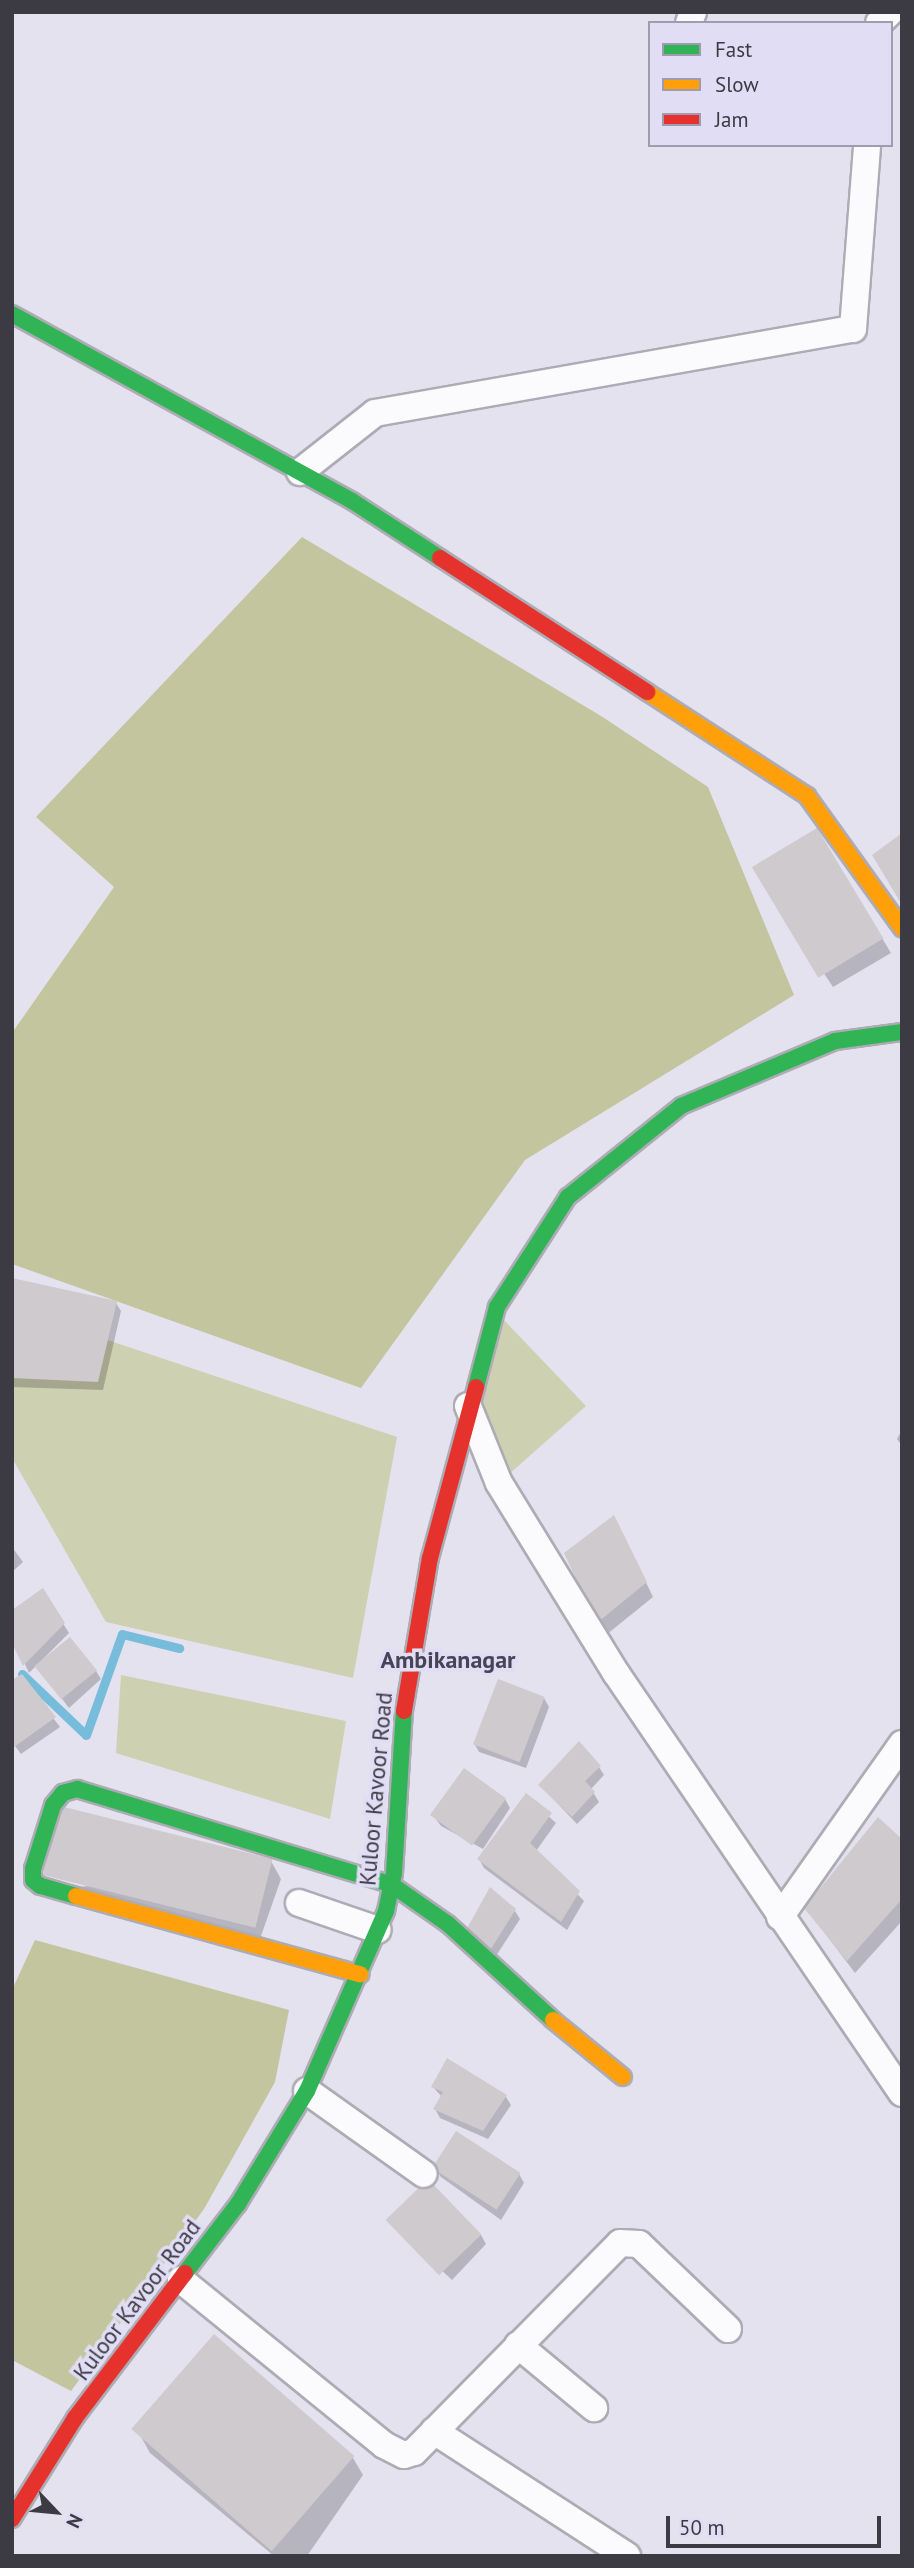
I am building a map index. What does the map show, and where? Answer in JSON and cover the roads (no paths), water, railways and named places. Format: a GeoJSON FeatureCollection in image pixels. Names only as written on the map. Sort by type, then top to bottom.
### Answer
{"type":"FeatureCollection","features":[{"type":"Feature","properties":{"kind":"street"},"geometry":{"type":"LineString","coordinates":[[300,472],[375,413],[853,329],[867,147]]}},
{"type":"Feature","properties":{"kind":"street"},"geometry":{"type":"LineString","coordinates":[[12,314],[352,501],[807,796],[902,928]]}},
{"type":"Feature","properties":{"kind":"street","name":"Kuloor Kavoor Road"},"geometry":{"type":"LineString","coordinates":[[12,2519],[75,2418],[238,2204],[307,2091],[378,1930],[392,1885],[400,1822],[403,1715],[430,1558],[468,1406],[497,1307],[568,1197],[681,1106],[835,1041],[902,1032]]}},
{"type":"Feature","properties":{"kind":"street"},"geometry":{"type":"LineString","coordinates":[[468,1406],[514,1507],[616,1673],[902,2093]]}},
{"type":"Feature","properties":{"kind":"street"},"geometry":{"type":"LineString","coordinates":[[780,1917],[902,1744]]}},
{"type":"Feature","properties":{"kind":"street"},"geometry":{"type":"LineString","coordinates":[[360,1974],[40,1886],[32,1876],[53,1805],[63,1793],[78,1789],[392,1885],[448,1924],[592,2056],[623,2077]]}},
{"type":"Feature","properties":{"kind":"street"},"geometry":{"type":"LineString","coordinates":[[299,1903],[378,1930]]}},
{"type":"Feature","properties":{"kind":"street"},"geometry":{"type":"LineString","coordinates":[[307,2091],[424,2174]]}},
{"type":"Feature","properties":{"kind":"street"},"geometry":{"type":"LineString","coordinates":[[181,2280],[396,2454],[414,2452],[610,2251],[629,2241],[639,2244],[728,2329]]}},
{"type":"Feature","properties":{"kind":"street"},"geometry":{"type":"LineString","coordinates":[[518,2345],[594,2408]]}},
{"type":"Feature","properties":{"kind":"street"},"geometry":{"type":"LineString","coordinates":[[434,2431],[627,2556]]}},
{"type":"Feature","properties":{"kind":"waterway"},"geometry":{"type":"LineString","coordinates":[[22,1674],[86,1735],[122,1634],[179,1648]]}},
{"type":"Feature","properties":{"kind":"district","name":"Ambikanagar"},"geometry":{"type":"Point","coordinates":[448,1660]}}]}
